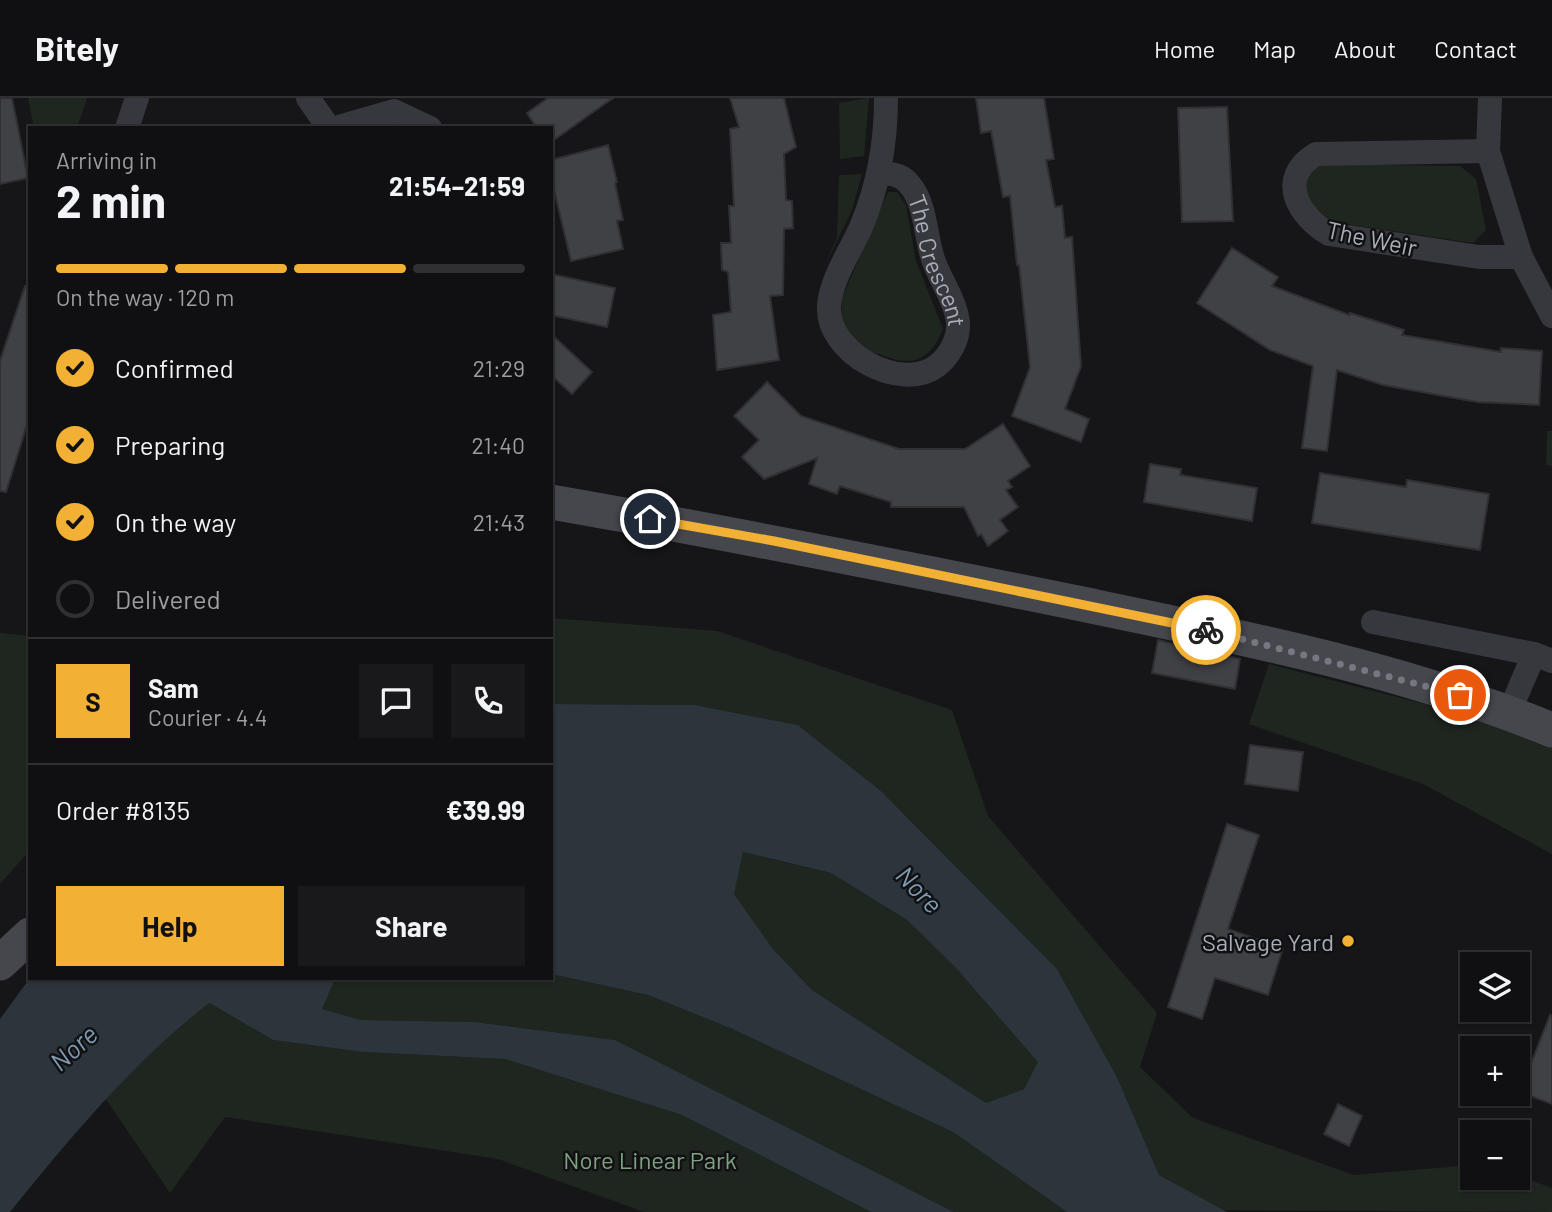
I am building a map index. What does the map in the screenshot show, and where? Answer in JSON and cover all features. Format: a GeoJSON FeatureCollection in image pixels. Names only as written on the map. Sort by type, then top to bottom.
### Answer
{"type":"FeatureCollection","features":[{"type":"Feature","properties":{"kind":"street"},"geometry":{"type":"LineString","coordinates":[[128,126],[137,98]]}},
{"type":"Feature","properties":{"kind":"street"},"geometry":{"type":"LineString","coordinates":[[308,98],[328,126]]}},
{"type":"Feature","properties":{"kind":"street","name":"The Crescent"},"geometry":{"type":"LineString","coordinates":[[881,172],[904,178],[918,197],[934,262],[958,323],[957,338],[947,357],[936,367],[915,376],[857,360],[847,351],[831,323],[829,306],[833,286],[862,225],[881,172],[886,98]]}},
{"type":"Feature","properties":{"kind":"street"},"geometry":{"type":"LineString","coordinates":[[1490,98],[1488,151],[1521,257],[1552,316]]}},
{"type":"Feature","properties":{"kind":"street"},"geometry":{"type":"LineString","coordinates":[[342,126],[394,111],[426,126]]}},
{"type":"Feature","properties":{"kind":"street","name":"The Weir"},"geometry":{"type":"LineString","coordinates":[[1488,151],[1315,155],[1301,163],[1294,180],[1298,205],[1311,223],[1329,234],[1479,257],[1521,257]]}},
{"type":"Feature","properties":{"kind":"street"},"geometry":{"type":"LineString","coordinates":[[553,502],[774,541],[1243,638],[1460,695],[1552,730]]}},
{"type":"Feature","properties":{"kind":"street"},"geometry":{"type":"LineString","coordinates":[[1373,622],[1543,657],[1509,713]]}},
{"type":"Feature","properties":{"kind":"street"},"geometry":{"type":"LineString","coordinates":[[0,963],[28,937]]}},
{"type":"Feature","properties":{"kind":"green space"},"geometry":{"type":"Polygon","coordinates":[[[28,98],[87,98],[78,126],[34,126],[28,98]]]}},
{"type":"Feature","properties":{"kind":"green space"},"geometry":{"type":"Polygon","coordinates":[[[869,98],[864,156],[840,159],[839,103],[869,98]]]}},
{"type":"Feature","properties":{"kind":"green space"},"geometry":{"type":"Polygon","coordinates":[[[1314,164],[1460,166],[1476,179],[1486,230],[1473,243],[1332,222],[1307,202],[1304,179],[1314,164]]]}},
{"type":"Feature","properties":{"kind":"green space"},"geometry":{"type":"Polygon","coordinates":[[[862,174],[852,210],[822,272],[837,237],[839,175],[862,174]]]}},
{"type":"Feature","properties":{"kind":"green space"},"geometry":{"type":"Polygon","coordinates":[[[888,192],[897,192],[906,205],[916,261],[943,329],[926,354],[906,361],[855,346],[841,321],[842,298],[888,192]]]}},
{"type":"Feature","properties":{"kind":"green space"},"geometry":{"type":"Polygon","coordinates":[[[1547,431],[1552,431],[1552,466],[1546,465],[1547,431]]]}},
{"type":"Feature","properties":{"kind":"green space"},"geometry":{"type":"Polygon","coordinates":[[[553,618],[717,631],[952,710],[988,816],[1157,1013],[1140,1067],[1193,1118],[1354,1175],[1460,1166],[1460,1190],[1530,1190],[1530,1180],[1552,1188],[1552,1212],[1221,1210],[1159,1175],[1117,1077],[1057,969],[881,791],[798,725],[695,705],[553,704],[553,618]]]}},
{"type":"Feature","properties":{"kind":"green space"},"geometry":{"type":"Polygon","coordinates":[[[0,633],[28,636],[28,852],[0,884],[0,633]]]}},
{"type":"Feature","properties":{"kind":"green space"},"geometry":{"type":"Polygon","coordinates":[[[1269,664],[1494,722],[1552,746],[1552,854],[1423,784],[1249,724],[1269,664]]]}},
{"type":"Feature","properties":{"kind":"green space"},"geometry":{"type":"Polygon","coordinates":[[[742,852],[831,873],[907,920],[956,968],[1039,1062],[1024,1089],[986,1103],[812,990],[773,949],[734,894],[742,852]]]}},
{"type":"Feature","properties":{"kind":"green space"},"geometry":{"type":"Polygon","coordinates":[[[553,974],[648,995],[730,1028],[953,1132],[1067,1212],[954,1212],[615,1040],[475,1022],[361,1020],[321,1009],[334,980],[553,980],[553,974]]]}},
{"type":"Feature","properties":{"kind":"green space","name":"Nore Linear Park"},"geometry":{"type":"Polygon","coordinates":[[[208,1003],[273,1040],[363,1052],[505,1059],[682,1115],[871,1212],[644,1212],[498,1159],[225,1117],[170,1193],[105,1098],[157,1045],[208,1003]]]}},
{"type":"Feature","properties":{"kind":"water","name":"Nore"},"geometry":{"type":"Polygon","coordinates":[[[553,704],[695,705],[798,725],[881,791],[1057,969],[1117,1077],[1159,1175],[1227,1212],[1067,1212],[953,1132],[730,1028],[648,995],[553,974],[553,704]],[[743,852],[734,894],[773,949],[812,990],[986,1103],[1024,1089],[1038,1062],[956,968],[907,920],[831,873],[743,852]]]}},
{"type":"Feature","properties":{"kind":"water","name":"Nore"},"geometry":{"type":"Polygon","coordinates":[[[29,980],[336,980],[322,1009],[361,1020],[475,1022],[615,1040],[954,1212],[871,1212],[682,1115],[505,1059],[363,1052],[273,1040],[209,1003],[128,1076],[79,1129],[10,1212],[0,1212],[0,1019],[29,980]]]}},
{"type":"Feature","properties":{"kind":"building"},"geometry":{"type":"Polygon","coordinates":[[[0,98],[12,98],[28,178],[0,184],[0,98]]]}},
{"type":"Feature","properties":{"kind":"building"},"geometry":{"type":"Polygon","coordinates":[[[548,98],[613,98],[553,141],[553,126],[536,126],[527,113],[548,98]]]}},
{"type":"Feature","properties":{"kind":"building"},"geometry":{"type":"Polygon","coordinates":[[[730,98],[784,98],[796,147],[784,154],[786,200],[792,201],[793,228],[784,229],[783,295],[770,296],[779,360],[717,370],[713,315],[731,312],[728,272],[722,270],[721,243],[731,243],[729,206],[734,206],[730,129],[739,127],[730,98]]]}},
{"type":"Feature","properties":{"kind":"building"},"geometry":{"type":"Polygon","coordinates":[[[976,98],[1044,98],[1054,159],[1046,160],[1055,207],[1062,206],[1065,238],[1072,237],[1081,366],[1065,409],[1089,419],[1081,442],[1012,416],[1030,367],[1019,265],[1010,196],[1003,197],[991,131],[981,133],[976,98]]]}},
{"type":"Feature","properties":{"kind":"building"},"geometry":{"type":"Polygon","coordinates":[[[1227,107],[1233,221],[1182,222],[1178,108],[1227,107]]]}},
{"type":"Feature","properties":{"kind":"building"},"geometry":{"type":"Polygon","coordinates":[[[608,145],[623,220],[617,221],[623,249],[571,261],[553,185],[553,159],[608,145]]]}},
{"type":"Feature","properties":{"kind":"building"},"geometry":{"type":"Polygon","coordinates":[[[1232,248],[1278,277],[1272,286],[1349,315],[1350,313],[1404,330],[1402,335],[1501,352],[1501,348],[1542,351],[1539,405],[1477,402],[1383,385],[1337,370],[1327,451],[1302,448],[1313,366],[1270,350],[1197,303],[1232,248]]]}},
{"type":"Feature","properties":{"kind":"building"},"geometry":{"type":"Polygon","coordinates":[[[553,274],[615,288],[607,327],[553,315],[553,274]]]}},
{"type":"Feature","properties":{"kind":"building"},"geometry":{"type":"Polygon","coordinates":[[[25,286],[28,286],[28,421],[6,492],[0,491],[0,361],[25,286]]]}},
{"type":"Feature","properties":{"kind":"building"},"geometry":{"type":"Polygon","coordinates":[[[553,336],[592,372],[572,394],[553,377],[553,336]]]}},
{"type":"Feature","properties":{"kind":"building"},"geometry":{"type":"Polygon","coordinates":[[[767,382],[801,416],[899,449],[965,449],[1003,424],[1030,466],[1008,481],[1012,487],[1006,490],[1018,507],[1000,520],[1008,531],[988,546],[981,534],[978,536],[964,507],[891,507],[891,502],[840,486],[837,494],[809,484],[817,458],[764,479],[742,457],[759,440],[734,416],[767,382]]]}},
{"type":"Feature","properties":{"kind":"building"},"geometry":{"type":"Polygon","coordinates":[[[1150,464],[1181,469],[1180,475],[1257,488],[1252,521],[1144,502],[1150,464]]]}},
{"type":"Feature","properties":{"kind":"building"},"geometry":{"type":"Polygon","coordinates":[[[1320,473],[1406,487],[1407,480],[1489,494],[1480,550],[1312,523],[1320,473]]]}},
{"type":"Feature","properties":{"kind":"building"},"geometry":{"type":"Polygon","coordinates":[[[1158,640],[1240,659],[1235,689],[1152,673],[1158,640]]]}},
{"type":"Feature","properties":{"kind":"building"},"geometry":{"type":"Polygon","coordinates":[[[1250,745],[1303,752],[1298,791],[1245,784],[1250,745]]]}},
{"type":"Feature","properties":{"kind":"building"},"geometry":{"type":"Polygon","coordinates":[[[1227,824],[1259,835],[1228,929],[1283,948],[1268,995],[1215,978],[1202,1019],[1168,1007],[1227,824]]]}},
{"type":"Feature","properties":{"kind":"building"},"geometry":{"type":"Polygon","coordinates":[[[1550,1015],[1552,1104],[1530,1096],[1530,1066],[1550,1015]]]}},
{"type":"Feature","properties":{"kind":"building"},"geometry":{"type":"Polygon","coordinates":[[[1338,1104],[1362,1116],[1349,1146],[1324,1134],[1338,1104]]]}},
{"type":"Feature","properties":{"kind":"way so far"},"geometry":{"type":"LineString","coordinates":[[1206,630],[1460,695]]}},
{"type":"Feature","properties":{"kind":"place","name":"Salvage Yard"},"geometry":{"type":"Point","coordinates":[1348,941]}},
{"type":"Feature","properties":{"kind":"route"},"geometry":{"type":"LineString","coordinates":[[650,519],[774,541],[1206,630]]}}]}
